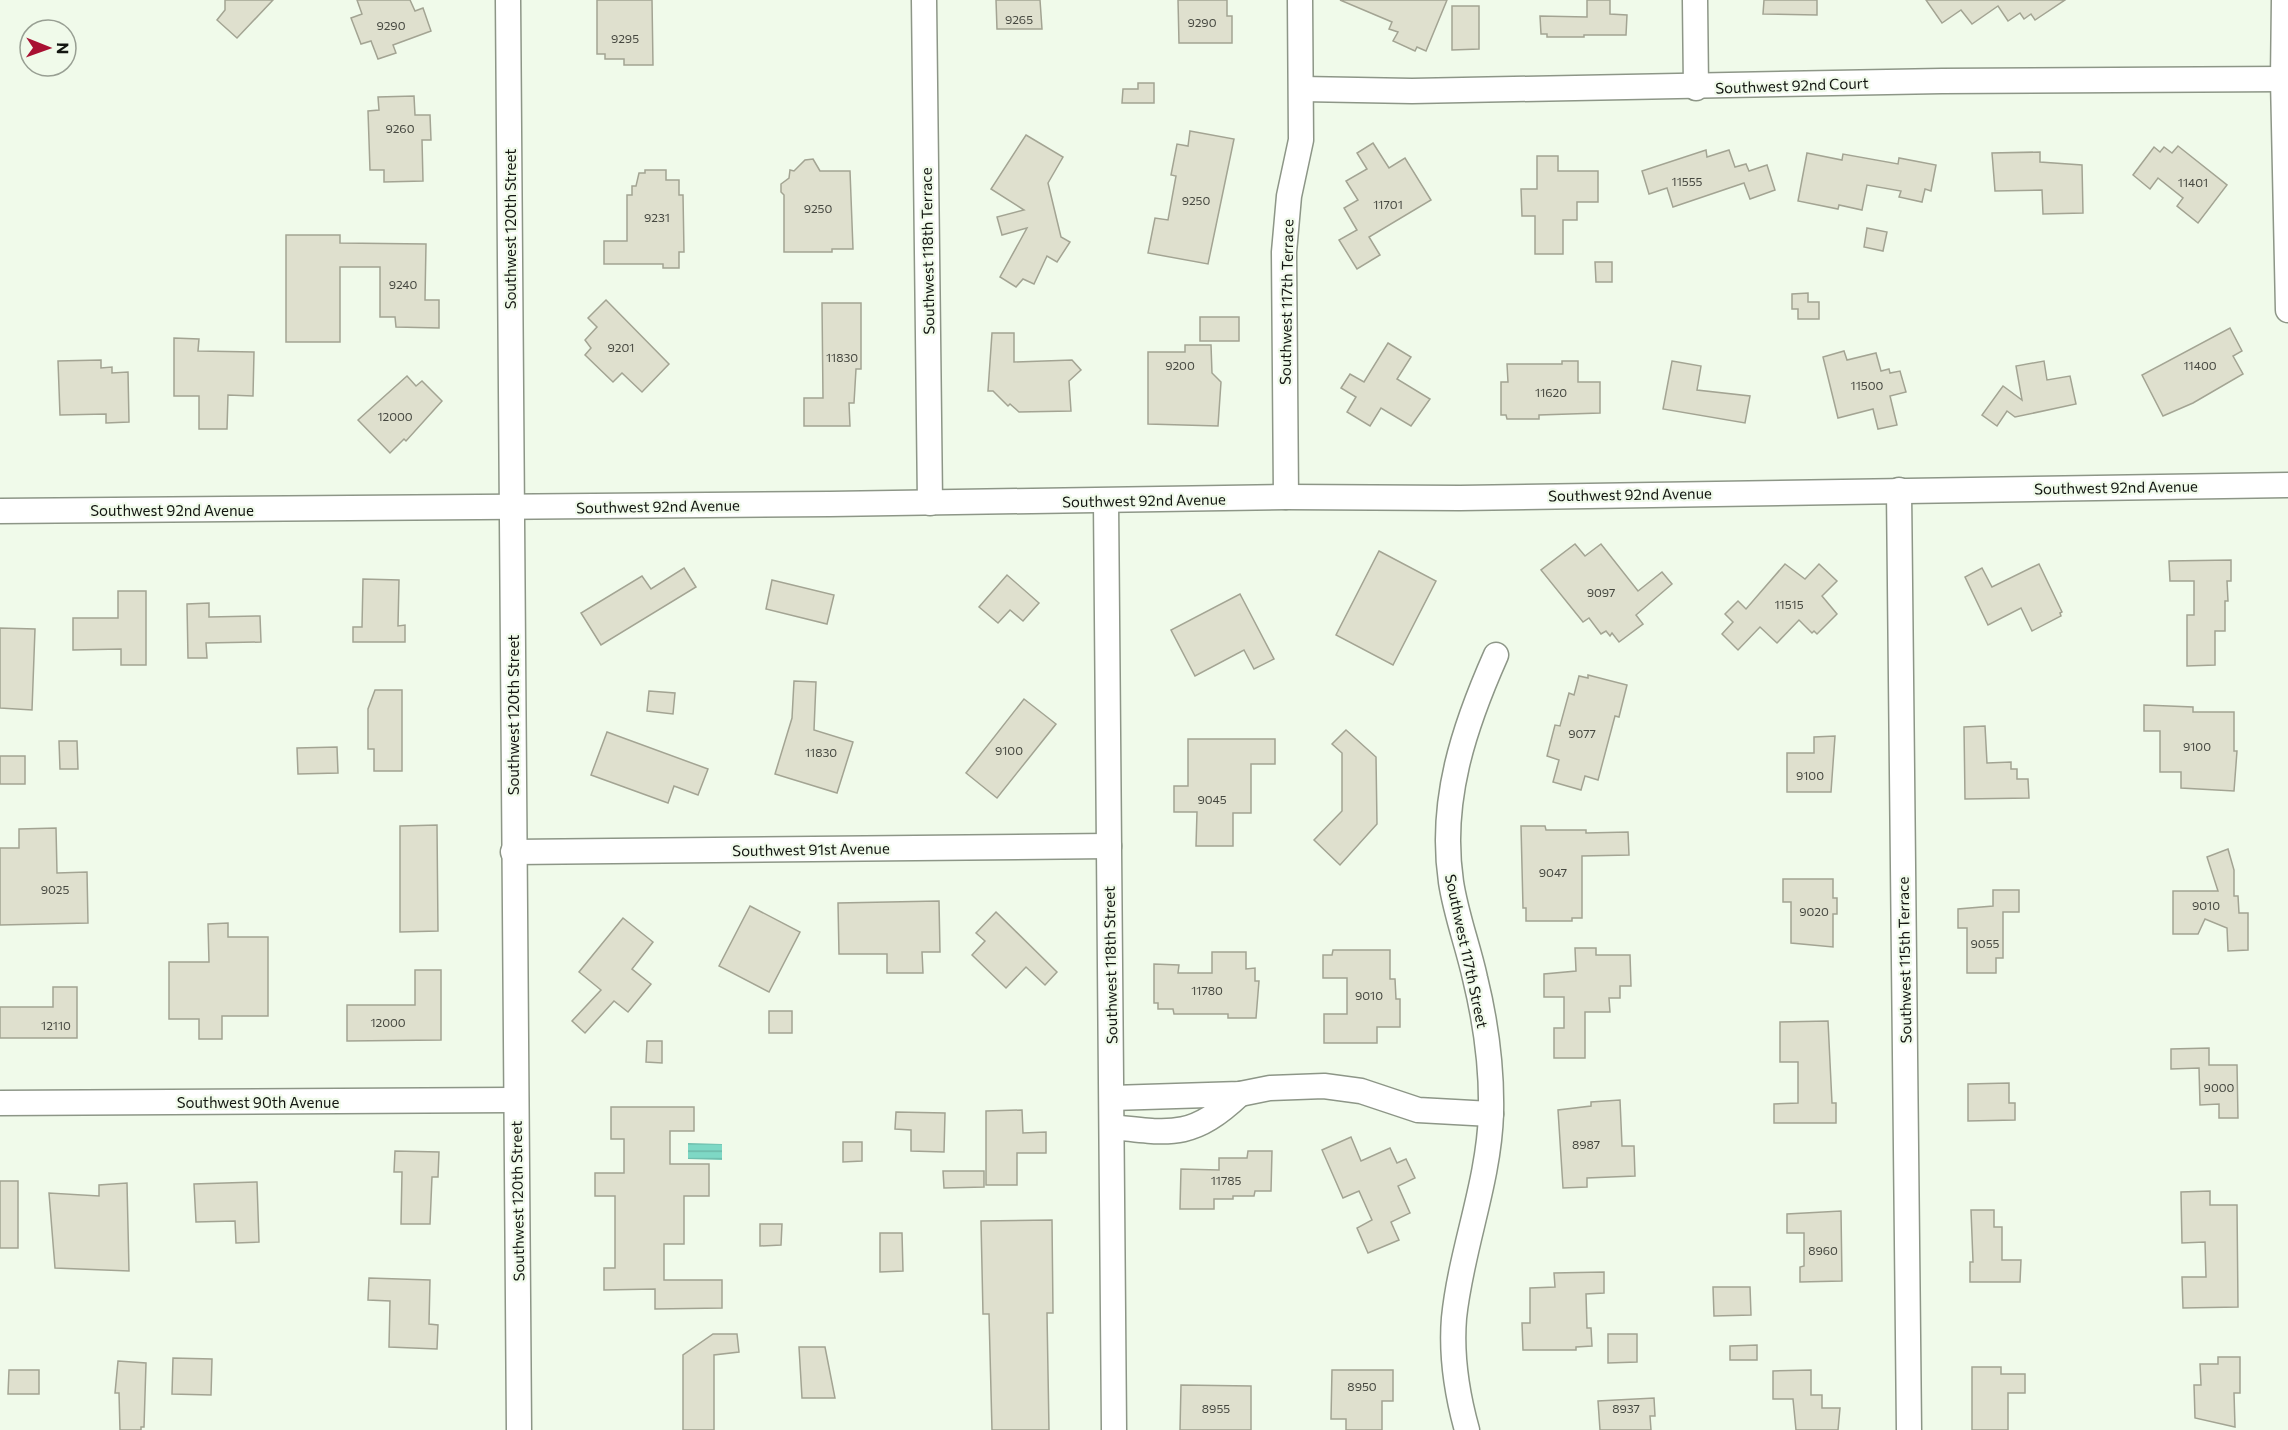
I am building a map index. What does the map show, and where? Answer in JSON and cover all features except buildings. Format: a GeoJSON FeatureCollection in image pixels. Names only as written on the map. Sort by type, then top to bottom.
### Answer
{"type":"FeatureCollection","features":[{"type":"Feature","properties":{"kind":"street","name":"Southwest 120th Street"},"geometry":{"type":"LineString","coordinates":[[508,0],[519,1430]]}},
{"type":"Feature","properties":{"kind":"street","name":"Southwest 118th Terrace"},"geometry":{"type":"LineString","coordinates":[[924,0],[930,503]]}},
{"type":"Feature","properties":{"kind":"street","name":"Southwest 117th Terrace"},"geometry":{"type":"LineString","coordinates":[[1286,497],[1284,252],[1289,196],[1301,140],[1300,0]]}},
{"type":"Feature","properties":{"kind":"street"},"geometry":{"type":"LineString","coordinates":[[1695,0],[1696,88]]}},
{"type":"Feature","properties":{"kind":"street"},"geometry":{"type":"LineString","coordinates":[[2284,0],[2283,80],[2288,310]]}},
{"type":"Feature","properties":{"kind":"street","name":"Southwest 92nd Court"},"geometry":{"type":"LineString","coordinates":[[1302,89],[1412,92],[1696,88],[1942,81],[2283,80]]}},
{"type":"Feature","properties":{"kind":"street","name":"Southwest 92nd Avenue"},"geometry":{"type":"LineString","coordinates":[[0,512],[1106,501],[1286,497],[1460,498],[2288,485]]}},
{"type":"Feature","properties":{"kind":"street","name":"Southwest 115th Terrace"},"geometry":{"type":"LineString","coordinates":[[1899,490],[1908,1430]]}},
{"type":"Feature","properties":{"kind":"street","name":"Southwest 118th Street"},"geometry":{"type":"LineString","coordinates":[[1106,501],[1114,1430]]}},
{"type":"Feature","properties":{"kind":"street","name":"Southwest 117th Street"},"geometry":{"type":"LineString","coordinates":[[1467,1430],[1456,1371],[1454,1320],[1462,1270],[1486,1159],[1491,1114],[1491,1070],[1475,978],[1454,901],[1448,856],[1448,819],[1458,753],[1496,654]]}},
{"type":"Feature","properties":{"kind":"street","name":"Southwest 91st Avenue"},"geometry":{"type":"LineString","coordinates":[[513,852],[1108,846]]}},
{"type":"Feature","properties":{"kind":"street"},"geometry":{"type":"LineString","coordinates":[[1112,1098],[1240,1094],[1270,1088],[1324,1086],[1361,1091],[1418,1110],[1491,1114]]}},
{"type":"Feature","properties":{"kind":"street"},"geometry":{"type":"LineString","coordinates":[[1112,1127],[1171,1132],[1187,1129],[1217,1115],[1240,1094]]}},
{"type":"Feature","properties":{"kind":"street","name":"Southwest 90th Avenue"},"geometry":{"type":"LineString","coordinates":[[0,1103],[516,1100]]}},
{"type":"Feature","properties":{"kind":"water"},"geometry":{"type":"Polygon","coordinates":[[[688,1143],[722,1144],[722,1160],[688,1159],[688,1143]]]}}]}
